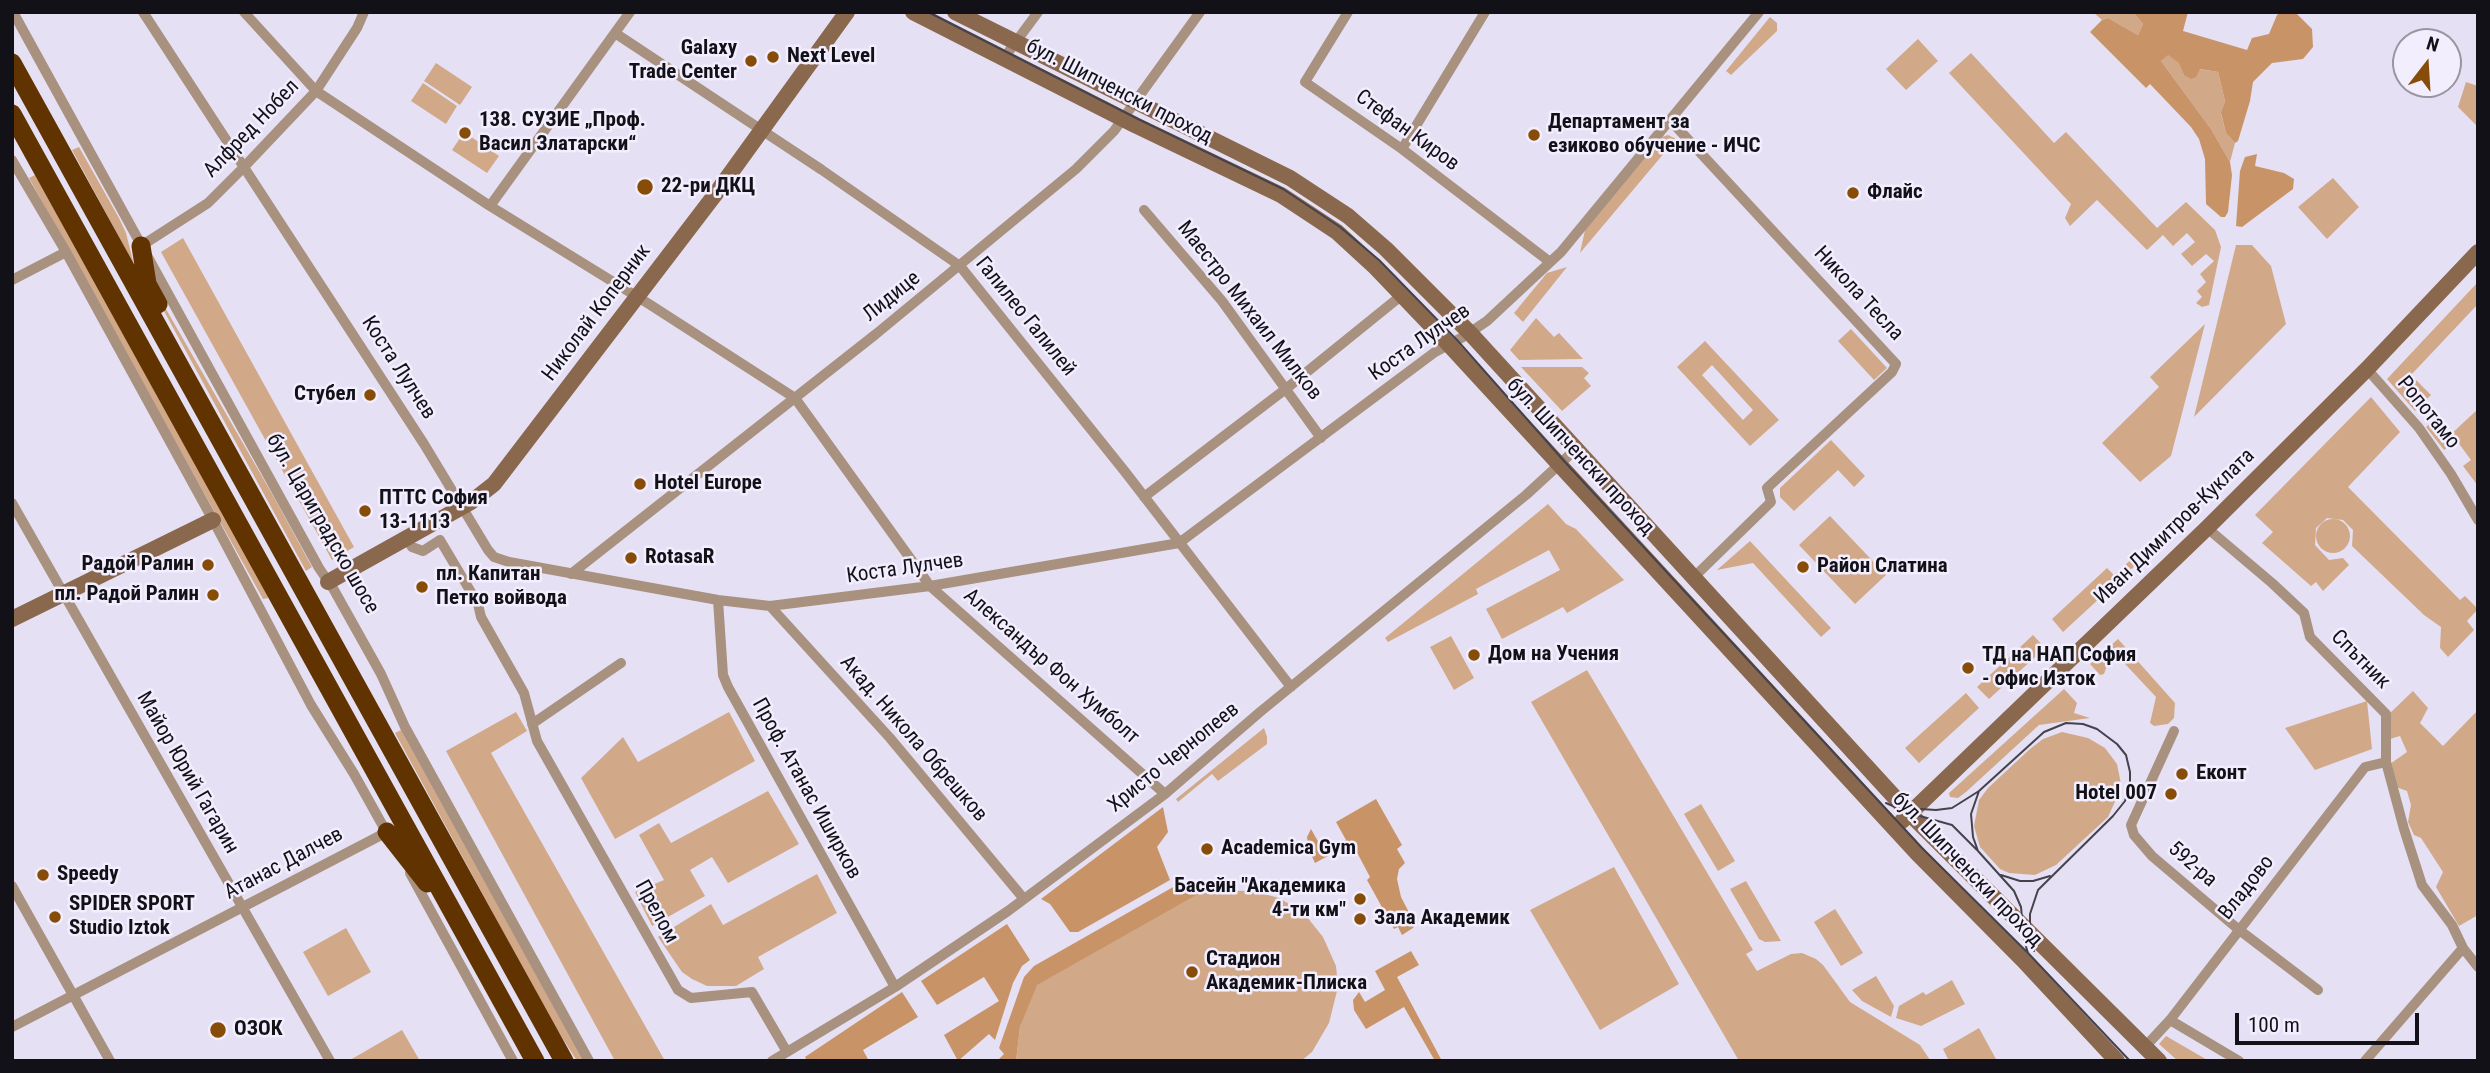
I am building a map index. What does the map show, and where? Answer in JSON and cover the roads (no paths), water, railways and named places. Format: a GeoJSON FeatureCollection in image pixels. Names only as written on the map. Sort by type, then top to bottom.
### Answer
{"type":"FeatureCollection","features":[{"type":"Feature","properties":{"kind":"highway"},"geometry":{"type":"LineString","coordinates":[[12,63],[564,1061]]}},
{"type":"Feature","properties":{"kind":"highway"},"geometry":{"type":"LineString","coordinates":[[12,114],[536,1061]]}},
{"type":"Feature","properties":{"kind":"highway"},"geometry":{"type":"LineString","coordinates":[[141,246],[147,284],[183,349],[187,382]]}},
{"type":"Feature","properties":{"kind":"highway"},"geometry":{"type":"LineString","coordinates":[[387,832],[462,927]]}},
{"type":"Feature","properties":{"kind":"main road","name":"Николай Коперник"},"geometry":{"type":"LineString","coordinates":[[328,582],[477,499],[494,484],[762,130],[847,12]]}},
{"type":"Feature","properties":{"kind":"main road","name":"бул. Шипченски проход"},"geometry":{"type":"LineString","coordinates":[[913,12],[1280,195],[1337,232],[1402,295],[1895,828],[2024,960],[2116,1060]]}},
{"type":"Feature","properties":{"kind":"main road","name":"бул. Шипченски проход"},"geometry":{"type":"LineString","coordinates":[[955,12],[1290,178],[1348,216],[1387,249],[1469,333],[1909,813],[2159,1061]]}},
{"type":"Feature","properties":{"kind":"main road","name":"Иван Димитров-Куклата"},"geometry":{"type":"LineString","coordinates":[[1895,828],[2207,528],[2367,369],[2478,252]]}},
{"type":"Feature","properties":{"kind":"main road"},"geometry":{"type":"LineString","coordinates":[[12,619],[213,520]]}},
{"type":"Feature","properties":{"kind":"street","name":"бул. Цариградско шосе"},"geometry":{"type":"LineString","coordinates":[[13,12],[381,674],[411,739],[589,1061]]}},
{"type":"Feature","properties":{"kind":"street","name":"Коста Лулчев"},"geometry":{"type":"LineString","coordinates":[[143,12],[494,556],[509,562],[571,574],[718,600],[770,606],[930,586],[1179,543],[1435,352],[1486,321],[1550,262],[1759,12]]}},
{"type":"Feature","properties":{"kind":"street","name":"Александър Фон Хумболт"},"geometry":{"type":"LineString","coordinates":[[244,12],[316,91],[490,206],[795,398],[930,586],[1165,794]]}},
{"type":"Feature","properties":{"kind":"street","name":"Алфред Нобел"},"geometry":{"type":"LineString","coordinates":[[141,246],[208,203],[243,168],[316,91],[357,28],[364,12]]}},
{"type":"Feature","properties":{"kind":"street"},"geometry":{"type":"LineString","coordinates":[[490,206],[630,12]]}},
{"type":"Feature","properties":{"kind":"street"},"geometry":{"type":"LineString","coordinates":[[1004,58],[1038,12]]}},
{"type":"Feature","properties":{"kind":"street","name":"Лидице"},"geometry":{"type":"LineString","coordinates":[[571,574],[960,266],[1076,169],[1114,131],[1200,12]]}},
{"type":"Feature","properties":{"kind":"street","name":"Стефан Киров"},"geometry":{"type":"LineString","coordinates":[[1348,12],[1305,82],[1402,149],[1550,262]]}},
{"type":"Feature","properties":{"kind":"street"},"geometry":{"type":"LineString","coordinates":[[1402,149],[1485,12]]}},
{"type":"Feature","properties":{"kind":"street","name":"Галилео Галилей"},"geometry":{"type":"LineString","coordinates":[[615,33],[960,266],[1291,687]]}},
{"type":"Feature","properties":{"kind":"street","name":"Никола Тесла"},"geometry":{"type":"LineString","coordinates":[[1670,120],[1896,363],[1892,372],[1767,488],[1771,502],[1692,579]]}},
{"type":"Feature","properties":{"kind":"street"},"geometry":{"type":"LineString","coordinates":[[12,160],[66,252],[311,705],[387,832],[513,1061]]}},
{"type":"Feature","properties":{"kind":"street","name":"Маестро Михаил Милков"},"geometry":{"type":"LineString","coordinates":[[1144,210],[1214,292],[1287,388],[1321,438]]}},
{"type":"Feature","properties":{"kind":"street"},"geometry":{"type":"LineString","coordinates":[[12,280],[66,252]]}},
{"type":"Feature","properties":{"kind":"street"},"geometry":{"type":"LineString","coordinates":[[1144,497],[1287,388],[1402,295]]}},
{"type":"Feature","properties":{"kind":"street","name":"Ропотамо"},"geometry":{"type":"LineString","coordinates":[[2367,369],[2419,428],[2451,474],[2478,520]]}},
{"type":"Feature","properties":{"kind":"street","name":"Христо Чернопеев"},"geometry":{"type":"LineString","coordinates":[[772,1061],[895,986],[1024,899],[1165,794],[1575,450]]}},
{"type":"Feature","properties":{"kind":"street","name":"Майор Юрий Гагарин"},"geometry":{"type":"LineString","coordinates":[[12,503],[330,1061]]}},
{"type":"Feature","properties":{"kind":"street","name":"Спътник"},"geometry":{"type":"LineString","coordinates":[[2207,528],[2304,613],[2310,637],[2386,714],[2386,762],[2422,885],[2452,925],[2463,948],[2478,967]]}},
{"type":"Feature","properties":{"kind":"street","name":"Прелом"},"geometry":{"type":"LineString","coordinates":[[406,538],[411,547],[423,551],[440,540],[478,604],[481,617],[524,693],[537,741],[678,990],[691,998],[752,992],[787,1052]]}},
{"type":"Feature","properties":{"kind":"street","name":"Проф. Атанас Иширков"},"geometry":{"type":"LineString","coordinates":[[718,600],[723,675],[732,696],[895,986]]}},
{"type":"Feature","properties":{"kind":"street","name":"Акад. Никола Обрешков"},"geometry":{"type":"LineString","coordinates":[[770,606],[890,738],[1024,899]]}},
{"type":"Feature","properties":{"kind":"street"},"geometry":{"type":"LineString","coordinates":[[532,724],[621,663]]}},
{"type":"Feature","properties":{"kind":"street","name":"592-ра"},"geometry":{"type":"LineString","coordinates":[[2174,731],[2131,825],[2134,835],[2151,856],[2238,929],[2318,990]]}},
{"type":"Feature","properties":{"kind":"street","name":"Владово"},"geometry":{"type":"LineString","coordinates":[[2144,1048],[2170,1020],[2365,767],[2386,762]]}},
{"type":"Feature","properties":{"kind":"street","name":"Атанас Далчев"},"geometry":{"type":"LineString","coordinates":[[12,1027],[387,832]]}},
{"type":"Feature","properties":{"kind":"street"},"geometry":{"type":"LineString","coordinates":[[12,886],[110,1061]]}},
{"type":"Feature","properties":{"kind":"street"},"geometry":{"type":"LineString","coordinates":[[2365,1061],[2463,948]]}},
{"type":"Feature","properties":{"kind":"street"},"geometry":{"type":"LineString","coordinates":[[2170,1020],[2239,1061]]}},
{"type":"Feature","properties":{"kind":"tram line"},"geometry":{"type":"LineString","coordinates":[[928,12],[1283,189],[1340,227],[1379,260],[1457,340],[1564,461],[1922,848],[2028,953],[2130,1061]]}},
{"type":"Feature","properties":{"kind":"tram line"},"geometry":{"type":"LineString","coordinates":[[2028,953],[2021,907],[2014,891],[1978,851],[1973,837],[1971,814],[1979,791],[2044,732],[2066,723],[2083,724],[2097,729],[2117,744],[2126,755],[2130,784],[2125,801],[2113,816],[2038,890],[2030,914],[2034,951]]}},
{"type":"Feature","properties":{"kind":"tram line"},"geometry":{"type":"LineString","coordinates":[[1921,809],[1952,808],[1979,791]]}},
{"type":"Feature","properties":{"kind":"tram line"},"geometry":{"type":"LineString","coordinates":[[1886,803],[1909,813],[1952,825],[1977,850]]}},
{"type":"Feature","properties":{"kind":"tram line"},"geometry":{"type":"LineString","coordinates":[[2001,875],[2020,881],[2033,881],[2050,876]]}},
{"type":"Feature","properties":{"kind":"place","name":"Next Level"},"geometry":{"type":"Point","coordinates":[773,57]}},
{"type":"Feature","properties":{"kind":"place","name":"Galaxy Trade Center"},"geometry":{"type":"Point","coordinates":[751,61]}},
{"type":"Feature","properties":{"kind":"place","name":"138. СУЗИЕ „Проф. Васил Златарски“"},"geometry":{"type":"Point","coordinates":[465,133]}},
{"type":"Feature","properties":{"kind":"place","name":"Департамент за езиково обучение - ИЧС"},"geometry":{"type":"Point","coordinates":[1534,135]}},
{"type":"Feature","properties":{"kind":"place","name":"22-ри ДКЦ"},"geometry":{"type":"Point","coordinates":[645,187]}},
{"type":"Feature","properties":{"kind":"place","name":"Флайс"},"geometry":{"type":"Point","coordinates":[1853,193]}},
{"type":"Feature","properties":{"kind":"place","name":"Стубел"},"geometry":{"type":"Point","coordinates":[370,395]}},
{"type":"Feature","properties":{"kind":"place","name":"Hotel Europe"},"geometry":{"type":"Point","coordinates":[640,484]}},
{"type":"Feature","properties":{"kind":"place","name":"ПТТС София 13-1113"},"geometry":{"type":"Point","coordinates":[365,511]}},
{"type":"Feature","properties":{"kind":"place","name":"RotasaR"},"geometry":{"type":"Point","coordinates":[631,558]}},
{"type":"Feature","properties":{"kind":"place","name":"Радой Ралин"},"geometry":{"type":"Point","coordinates":[208,565]}},
{"type":"Feature","properties":{"kind":"place","name":"Район Слатина"},"geometry":{"type":"Point","coordinates":[1803,567]}},
{"type":"Feature","properties":{"kind":"place","name":"пл. Капитан Петко войвода"},"geometry":{"type":"Point","coordinates":[422,587]}},
{"type":"Feature","properties":{"kind":"place","name":"пл. Радой Ралин"},"geometry":{"type":"Point","coordinates":[213,595]}},
{"type":"Feature","properties":{"kind":"place","name":"Дом на Учения"},"geometry":{"type":"Point","coordinates":[1474,655]}},
{"type":"Feature","properties":{"kind":"place","name":"ТД на НАП София - офис Изток"},"geometry":{"type":"Point","coordinates":[1968,668]}},
{"type":"Feature","properties":{"kind":"place","name":"Еконт"},"geometry":{"type":"Point","coordinates":[2182,774]}},
{"type":"Feature","properties":{"kind":"place","name":"Hotel 007"},"geometry":{"type":"Point","coordinates":[2171,794]}},
{"type":"Feature","properties":{"kind":"place","name":"Academica Gym"},"geometry":{"type":"Point","coordinates":[1207,849]}},
{"type":"Feature","properties":{"kind":"place","name":"Speedy"},"geometry":{"type":"Point","coordinates":[43,875]}},
{"type":"Feature","properties":{"kind":"place","name":"Басейн \"Академика 4-ти км\""},"geometry":{"type":"Point","coordinates":[1360,899]}},
{"type":"Feature","properties":{"kind":"place","name":"SPIDER SPORT Studio Iztok"},"geometry":{"type":"Point","coordinates":[55,917]}},
{"type":"Feature","properties":{"kind":"place","name":"Зала Академик"},"geometry":{"type":"Point","coordinates":[1360,919]}},
{"type":"Feature","properties":{"kind":"place","name":"Стадион Академик-Плиска"},"geometry":{"type":"Point","coordinates":[1192,972]}},
{"type":"Feature","properties":{"kind":"place","name":"ОЗОК"},"geometry":{"type":"Point","coordinates":[218,1030]}}]}
